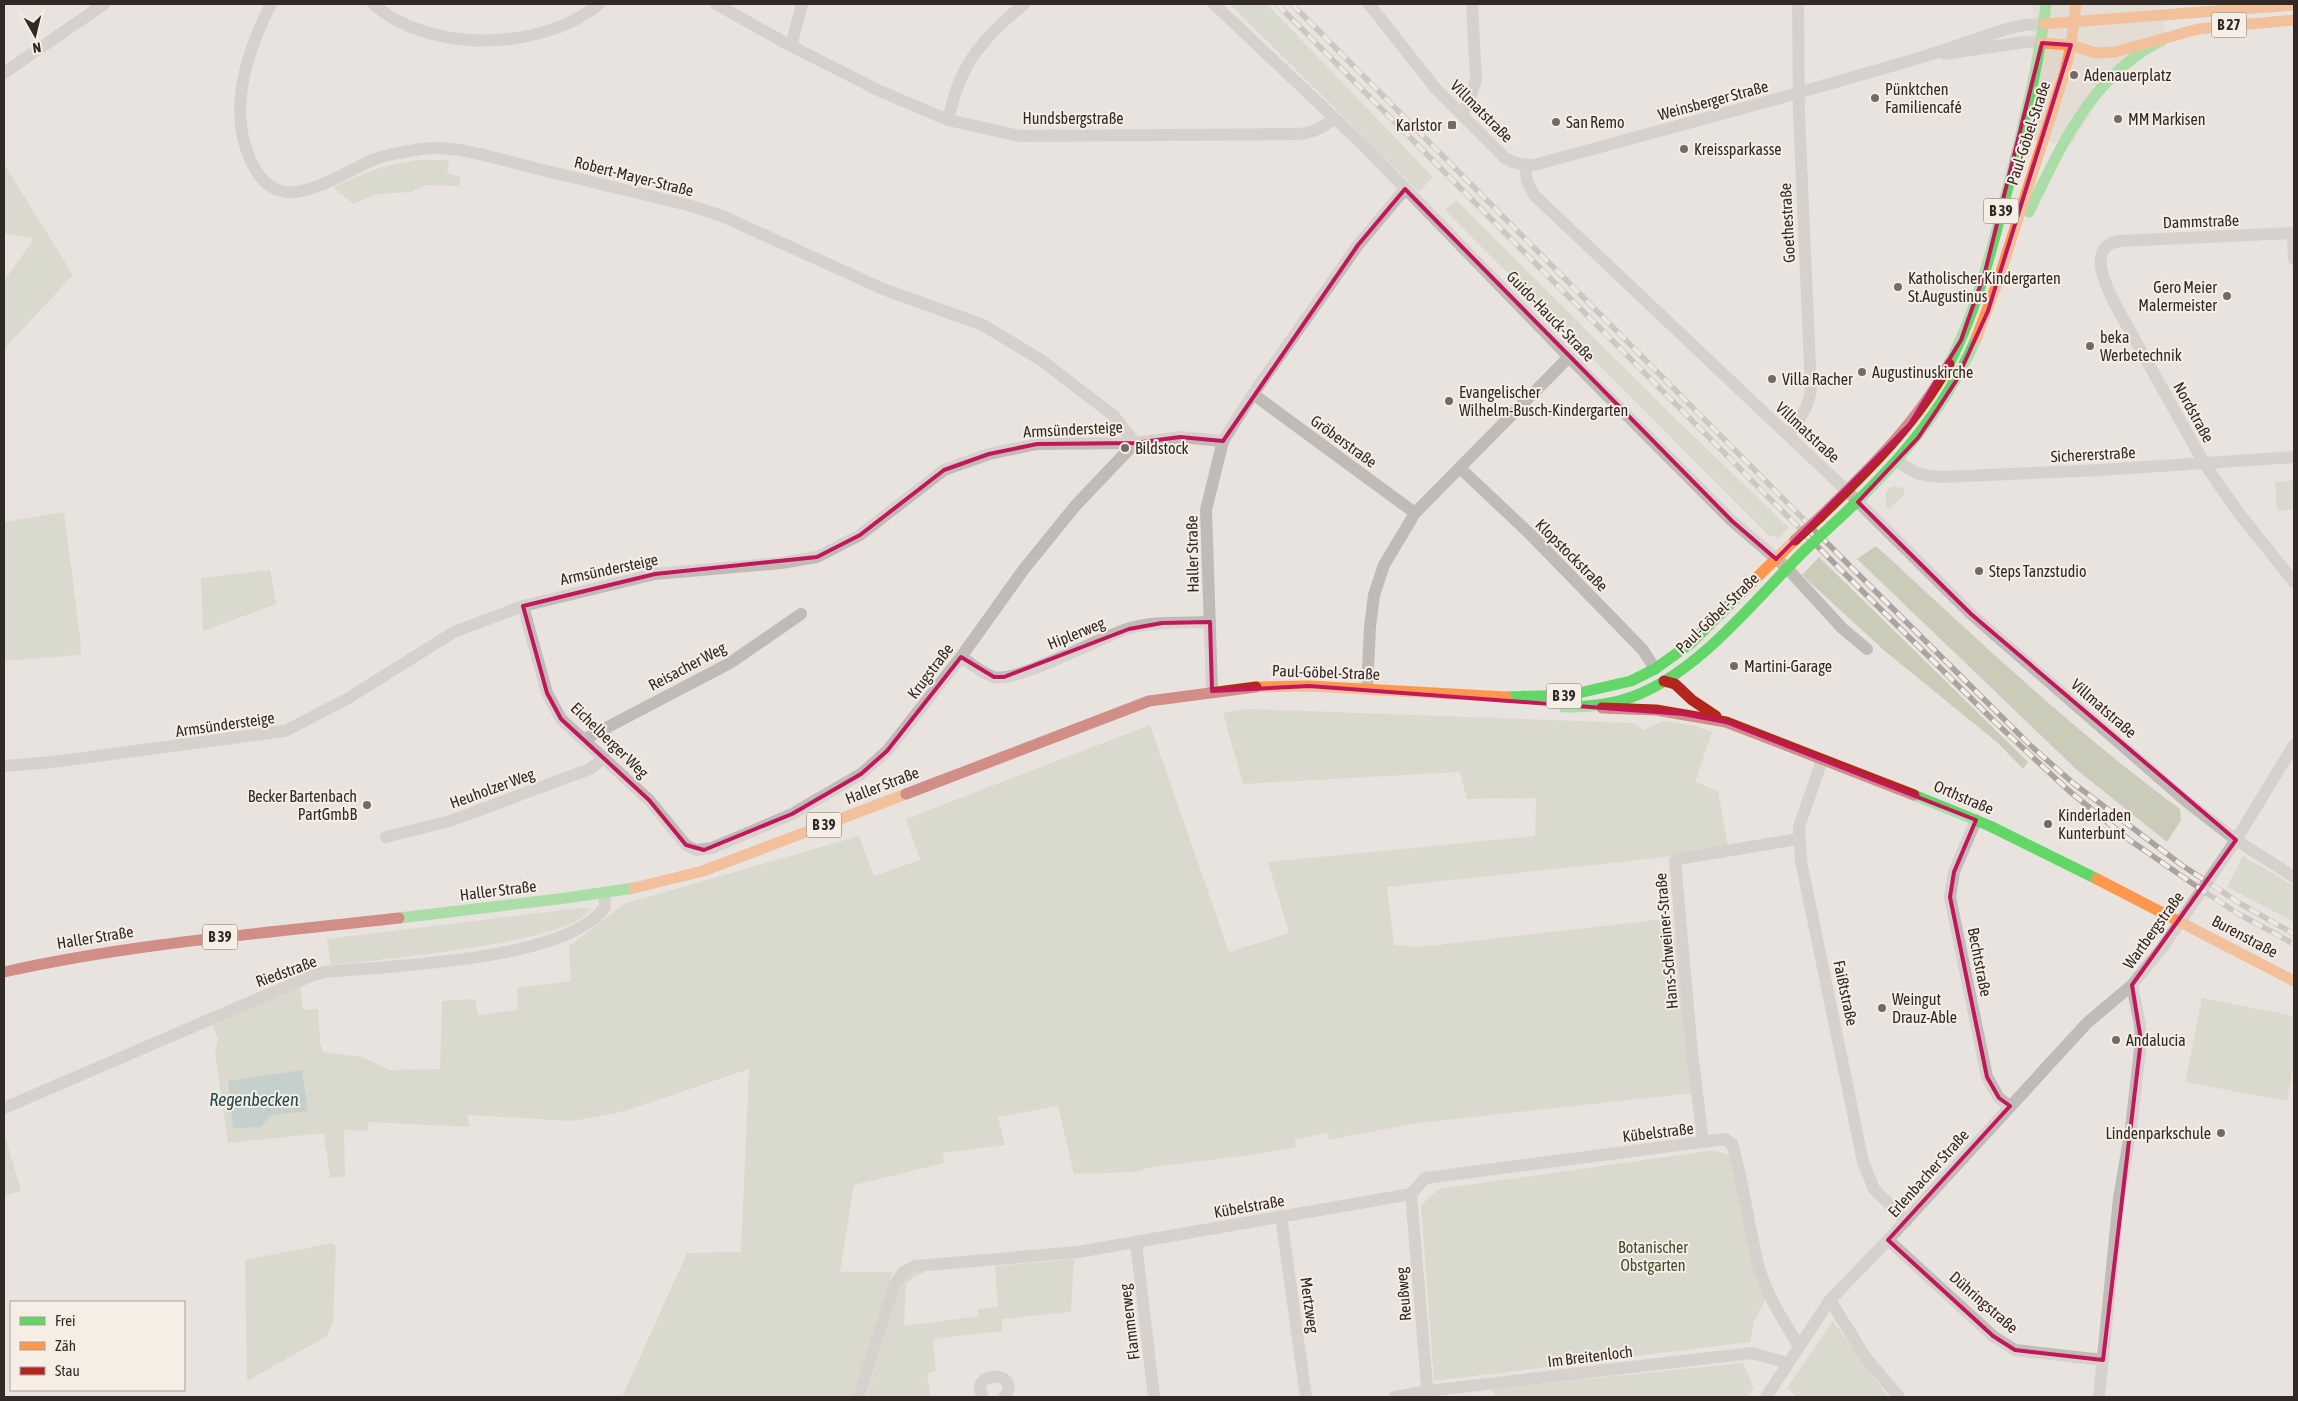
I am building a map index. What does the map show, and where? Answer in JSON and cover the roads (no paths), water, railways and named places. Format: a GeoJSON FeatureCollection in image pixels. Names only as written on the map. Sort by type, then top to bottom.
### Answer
{"type":"FeatureCollection","features":[{"type":"Feature","properties":{"kind":"main road","name":"Paul-Göbel-Straße"},"geometry":{"type":"LineString","coordinates":[[1212,691],[1252,687],[1367,689],[1469,696],[1538,697],[1570,695],[1630,681],[1656,669],[1691,644],[1876,462],[1910,424],[1943,374],[1961,340],[1975,307],[1991,250],[2039,65],[2046,4]]}},
{"type":"Feature","properties":{"kind":"main road","name":"Paul-Göbel-Straße"},"geometry":{"type":"LineString","coordinates":[[1469,696],[1540,706],[1571,707],[1605,704],[1638,695],[1664,681],[1698,657],[1786,568],[1858,502],[1898,461],[1918,438],[1956,381],[1974,345],[2001,273],[2071,45],[2076,4]]}},
{"type":"Feature","properties":{"kind":"main road","name":"B 27"},"geometry":{"type":"LineString","coordinates":[[2200,4],[2228,7]]}},
{"type":"Feature","properties":{"kind":"main road","name":"Weinsberger Straße"},"geometry":{"type":"LineString","coordinates":[[2044,24],[2228,7],[2294,5]]}},
{"type":"Feature","properties":{"kind":"main road","name":"Weinsberger Straße"},"geometry":{"type":"LineString","coordinates":[[2042,43],[2071,45],[2096,53],[2116,52],[2198,28],[2294,20]]}},
{"type":"Feature","properties":{"kind":"main road","name":"B 39"},"geometry":{"type":"LineString","coordinates":[[2001,273],[2056,160],[2085,108],[2119,69],[2136,55],[2165,38]]}},
{"type":"Feature","properties":{"kind":"main road","name":"Orthstraße"},"geometry":{"type":"LineString","coordinates":[[1656,669],[1664,681],[1665,697],[1683,714]]}},
{"type":"Feature","properties":{"kind":"main road","name":"Orthstraße"},"geometry":{"type":"LineString","coordinates":[[1664,681],[1675,684],[1692,700],[1726,722]]}},
{"type":"Feature","properties":{"kind":"main road","name":"Haller Straße"},"geometry":{"type":"LineString","coordinates":[[4,972],[54,960],[145,945],[604,894],[655,886],[703,871],[1149,701],[1212,691]]}},
{"type":"Feature","properties":{"kind":"main road","name":"Orthstraße"},"geometry":{"type":"LineString","coordinates":[[1571,707],[1649,710],[1726,722],[1976,820],[2181,921]]}},
{"type":"Feature","properties":{"kind":"main road","name":"Burenstraße"},"geometry":{"type":"LineString","coordinates":[[2181,921],[2294,981]]}},
{"type":"Feature","properties":{"kind":"street"},"geometry":{"type":"LineString","coordinates":[[4,73],[104,4]]}},
{"type":"Feature","properties":{"kind":"street","name":"Robert-Mayer-Straße"},"geometry":{"type":"LineString","coordinates":[[271,4],[260,26],[244,77],[240,118],[243,138],[252,166],[260,179],[274,188],[286,192],[300,192],[327,183],[377,158],[433,148],[474,153],[688,205],[722,216],[883,289],[983,325],[1041,360],[1114,416],[1135,443]]}},
{"type":"Feature","properties":{"kind":"street"},"geometry":{"type":"LineString","coordinates":[[373,4],[392,18],[436,35],[463,40],[487,41],[506,40],[546,32],[584,17],[599,4]]}},
{"type":"Feature","properties":{"kind":"street","name":"Hundsbergstraße"},"geometry":{"type":"LineString","coordinates":[[716,4],[791,46],[880,91],[948,120],[1020,136],[1299,134],[1311,133],[1322,128],[1334,118]]}},
{"type":"Feature","properties":{"kind":"street"},"geometry":{"type":"LineString","coordinates":[[791,46],[802,4]]}},
{"type":"Feature","properties":{"kind":"street"},"geometry":{"type":"LineString","coordinates":[[948,120],[961,77],[978,48],[1002,22],[1024,4]]}},
{"type":"Feature","properties":{"kind":"street","name":"Guido-Hauck-Straße"},"geometry":{"type":"LineString","coordinates":[[1214,4],[1406,189],[1732,521],[1786,568],[1842,628],[1867,649]]}},
{"type":"Feature","properties":{"kind":"street","name":"Villmatstraße"},"geometry":{"type":"LineString","coordinates":[[1369,4],[1436,89],[1505,158],[1514,164],[1525,165],[1527,181],[1534,195],[1847,490],[1971,614],[2186,801],[2236,840],[2294,877]]}},
{"type":"Feature","properties":{"kind":"street"},"geometry":{"type":"LineString","coordinates":[[1462,114],[1470,99],[1476,79],[1472,4]]}},
{"type":"Feature","properties":{"kind":"street","name":"Goethestraße"},"geometry":{"type":"LineString","coordinates":[[1788,435],[1805,411],[1810,400],[1811,389],[1798,93],[1798,4]]}},
{"type":"Feature","properties":{"kind":"street","name":"Weinsberger Straße"},"geometry":{"type":"LineString","coordinates":[[1525,165],[1534,165],[1798,93],[1908,61],[1975,38],[2024,25],[2044,24]]}},
{"type":"Feature","properties":{"kind":"street","name":"Weinsberger Straße"},"geometry":{"type":"LineString","coordinates":[[1908,61],[2024,42],[2042,43]]}},
{"type":"Feature","properties":{"kind":"street","name":"Haller Straße"},"geometry":{"type":"LineString","coordinates":[[1212,691],[1206,510],[1224,441],[1253,394],[1358,245],[1406,189]]}},
{"type":"Feature","properties":{"kind":"street"},"geometry":{"type":"LineString","coordinates":[[2294,234],[2294,259]]}},
{"type":"Feature","properties":{"kind":"street","name":"Dammstraße"},"geometry":{"type":"LineString","coordinates":[[2110,244],[2119,241],[2294,234]]}},
{"type":"Feature","properties":{"kind":"street","name":"Nordstraße"},"geometry":{"type":"LineString","coordinates":[[2110,244],[2100,263],[2106,285],[2204,464],[2238,512],[2294,582]]}},
{"type":"Feature","properties":{"kind":"street"},"geometry":{"type":"LineString","coordinates":[[1367,689],[1370,627],[1374,595],[1384,565],[1415,514],[1569,357]]}},
{"type":"Feature","properties":{"kind":"street","name":"Gröberstraße"},"geometry":{"type":"LineString","coordinates":[[1253,394],[1415,514]]}},
{"type":"Feature","properties":{"kind":"street","name":"Armsündersteige"},"geometry":{"type":"LineString","coordinates":[[4,766],[73,760],[285,731],[346,699],[454,632],[523,606],[655,574],[781,563],[816,557],[860,535],[944,470],[980,457],[1037,444],[1135,443],[1180,437],[1224,441]]}},
{"type":"Feature","properties":{"kind":"street","name":"Krugstraße"},"geometry":{"type":"LineString","coordinates":[[696,850],[712,848],[792,814],[860,774],[887,751],[961,658],[1024,569],[1076,505],[1135,443]]}},
{"type":"Feature","properties":{"kind":"street","name":"Sichererstraße"},"geometry":{"type":"LineString","coordinates":[[1898,461],[1911,472],[1926,476],[1943,477],[2204,464],[2294,457]]}},
{"type":"Feature","properties":{"kind":"street","name":"Klopstockstraße"},"geometry":{"type":"LineString","coordinates":[[1460,468],[1530,534],[1643,650],[1656,669]]}},
{"type":"Feature","properties":{"kind":"street","name":"Eichelberger Weg"},"geometry":{"type":"LineString","coordinates":[[523,606],[547,693],[562,719],[649,800],[682,841],[696,850]]}},
{"type":"Feature","properties":{"kind":"street","name":"Reisacher Weg"},"geometry":{"type":"LineString","coordinates":[[584,740],[730,663],[800,614]]}},
{"type":"Feature","properties":{"kind":"street","name":"Hiplerweg"},"geometry":{"type":"LineString","coordinates":[[961,658],[994,677],[1004,677],[1043,664],[1129,628],[1162,623],[1210,622]]}},
{"type":"Feature","properties":{"kind":"street","name":"Wartbergstraße"},"geometry":{"type":"LineString","coordinates":[[2099,1397],[2119,1198],[2131,1128],[2141,1040],[2132,985],[2181,921],[2236,840],[2294,745]]}},
{"type":"Feature","properties":{"kind":"street","name":"Heuholzer Weg"},"geometry":{"type":"LineString","coordinates":[[386,837],[450,821],[590,769],[604,758]]}},
{"type":"Feature","properties":{"kind":"street","name":"Faißtstraße"},"geometry":{"type":"LineString","coordinates":[[1822,760],[1803,812],[1798,839],[1863,1162],[1874,1189],[1906,1221]]}},
{"type":"Feature","properties":{"kind":"street","name":"Bechtstraße"},"geometry":{"type":"LineString","coordinates":[[1976,820],[1954,872],[1950,897],[1987,1077],[1998,1098],[2010,1106]]}},
{"type":"Feature","properties":{"kind":"street","name":"Hans-Schweiner-Straße"},"geometry":{"type":"LineString","coordinates":[[1703,1142],[1692,1052],[1675,861],[1798,839]]}},
{"type":"Feature","properties":{"kind":"street","name":"Riedstraße"},"geometry":{"type":"LineString","coordinates":[[4,1108],[324,972],[509,953],[545,943],[593,921],[605,907],[604,894]]}},
{"type":"Feature","properties":{"kind":"street","name":"Erlenbacher Straße"},"geometry":{"type":"LineString","coordinates":[[1766,1397],[1830,1300],[1906,1221],[2086,1023],[2132,985]]}},
{"type":"Feature","properties":{"kind":"street","name":"Kübelstraße"},"geometry":{"type":"LineString","coordinates":[[859,1397],[894,1286],[903,1272],[915,1266],[1078,1252],[1136,1243],[1410,1194],[1424,1178],[1725,1140],[1732,1144],[1738,1163],[1758,1265],[1770,1297],[1799,1346]]}},
{"type":"Feature","properties":{"kind":"street","name":"Reußweg"},"geometry":{"type":"LineString","coordinates":[[1410,1194],[1427,1394]]}},
{"type":"Feature","properties":{"kind":"street","name":"Mertzweg"},"geometry":{"type":"LineString","coordinates":[[1281,1216],[1306,1397]]}},
{"type":"Feature","properties":{"kind":"street","name":"Dühringstraße"},"geometry":{"type":"LineString","coordinates":[[1888,1240],[1993,1336],[2016,1350],[2103,1360]]}},
{"type":"Feature","properties":{"kind":"street","name":"Flammerweg"},"geometry":{"type":"LineString","coordinates":[[1136,1243],[1154,1397]]}},
{"type":"Feature","properties":{"kind":"street"},"geometry":{"type":"LineString","coordinates":[[1830,1300],[1866,1358],[1899,1397]]}},
{"type":"Feature","properties":{"kind":"street","name":"Im Breitenloch"},"geometry":{"type":"LineString","coordinates":[[1395,1397],[1752,1353],[1788,1362]]}},
{"type":"Feature","properties":{"kind":"street"},"geometry":{"type":"LineString","coordinates":[[983,1397],[981,1386],[984,1381],[988,1377],[996,1376],[1007,1382],[1008,1392],[1004,1397]]}},
{"type":"Feature","properties":{"kind":"water","name":"Regenbecken"},"geometry":{"type":"Polygon","coordinates":[[[302,1070],[308,1111],[272,1115],[260,1127],[233,1128],[228,1081],[302,1070]]]}},
{"type":"Feature","properties":{"kind":"railway"},"geometry":{"type":"LineString","coordinates":[[1277,4],[1840,569],[1995,722],[2068,790],[2128,839],[2202,890],[2237,913],[2294,944]]}},
{"type":"Feature","properties":{"kind":"railway"},"geometry":{"type":"LineString","coordinates":[[1292,4],[2031,746],[2073,783],[2183,866],[2241,904],[2294,934]]}},
{"type":"Feature","properties":{"kind":"place","name":"Adenauerplatz"},"geometry":{"type":"Point","coordinates":[2074,75]}},
{"type":"Feature","properties":{"kind":"place","name":"Pünktchen Familiencafé"},"geometry":{"type":"Point","coordinates":[1875,98]}},
{"type":"Feature","properties":{"kind":"place","name":"MM Markisen"},"geometry":{"type":"Point","coordinates":[2118,119]}},
{"type":"Feature","properties":{"kind":"place","name":"San Remo"},"geometry":{"type":"Point","coordinates":[1556,122]}},
{"type":"Feature","properties":{"kind":"place","name":"Karlstor"},"geometry":{"type":"Point","coordinates":[1452,125]}},
{"type":"Feature","properties":{"kind":"place","name":"Kreissparkasse"},"geometry":{"type":"Point","coordinates":[1684,149]}},
{"type":"Feature","properties":{"kind":"place","name":"Katholischer Kindergarten St.Augustinus"},"geometry":{"type":"Point","coordinates":[1898,287]}},
{"type":"Feature","properties":{"kind":"place","name":"Gero Meier Malermeister"},"geometry":{"type":"Point","coordinates":[2227,296]}},
{"type":"Feature","properties":{"kind":"place","name":"beka Werbetechnik"},"geometry":{"type":"Point","coordinates":[2090,346]}},
{"type":"Feature","properties":{"kind":"place","name":"Augustinuskirche"},"geometry":{"type":"Point","coordinates":[1862,372]}},
{"type":"Feature","properties":{"kind":"place","name":"Villa Racher"},"geometry":{"type":"Point","coordinates":[1772,379]}},
{"type":"Feature","properties":{"kind":"place","name":"Evangelischer Wilhelm-Busch-Kindergarten"},"geometry":{"type":"Point","coordinates":[1449,401]}},
{"type":"Feature","properties":{"kind":"place","name":"Bildstock"},"geometry":{"type":"Point","coordinates":[1125,448]}},
{"type":"Feature","properties":{"kind":"place","name":"Steps Tanzstudio"},"geometry":{"type":"Point","coordinates":[1979,571]}},
{"type":"Feature","properties":{"kind":"place","name":"Martini-Garage"},"geometry":{"type":"Point","coordinates":[1734,666]}},
{"type":"Feature","properties":{"kind":"place","name":"Becker Bartenbach PartGmbB"},"geometry":{"type":"Point","coordinates":[367,805]}},
{"type":"Feature","properties":{"kind":"place","name":"Kinderladen Kunterbunt"},"geometry":{"type":"Point","coordinates":[2048,824]}},
{"type":"Feature","properties":{"kind":"place","name":"Weingut Drauz-Able"},"geometry":{"type":"Point","coordinates":[1882,1008]}},
{"type":"Feature","properties":{"kind":"place","name":"Andalucia"},"geometry":{"type":"Point","coordinates":[2116,1040]}},
{"type":"Feature","properties":{"kind":"place","name":"Lindenparkschule"},"geometry":{"type":"Point","coordinates":[2221,1133]}},
{"type":"Feature","properties":{"kind":"park label","name":"Botanischer Obstgarten"},"geometry":{"type":"Point","coordinates":[1653,1256]}}]}
